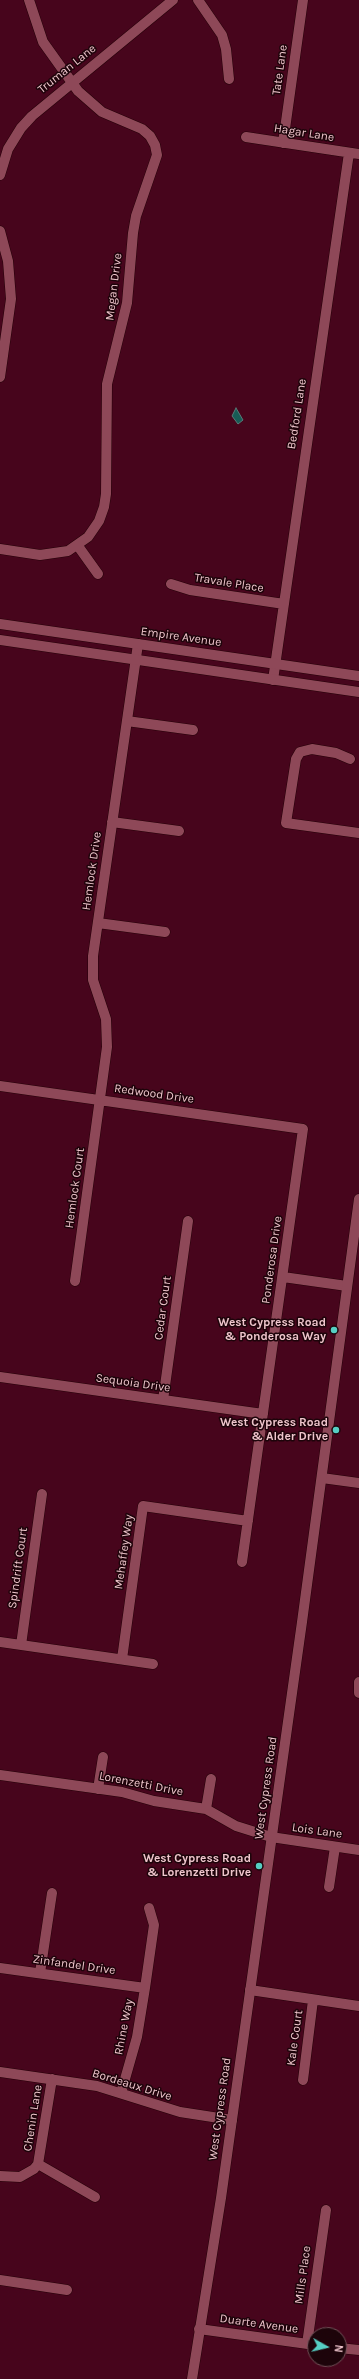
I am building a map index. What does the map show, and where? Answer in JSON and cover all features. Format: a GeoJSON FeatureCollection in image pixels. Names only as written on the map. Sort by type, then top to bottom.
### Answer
{"type":"FeatureCollection","features":[{"type":"Feature","properties":{"kind":"street","name":"Megan Drive"},"geometry":{"type":"LineString","coordinates":[[0,549],[40,555],[56,554],[78,546],[88,537],[100,521],[104,508],[107,384],[127,303],[132,233],[136,216],[157,155],[155,145],[150,136],[142,129],[102,112],[93,106],[72,82],[43,42],[29,0]]}},
{"type":"Feature","properties":{"kind":"street","name":"Truman Lane"},"geometry":{"type":"LineString","coordinates":[[0,175],[8,149],[21,128],[72,82],[173,0]]}},
{"type":"Feature","properties":{"kind":"street"},"geometry":{"type":"LineString","coordinates":[[198,0],[222,34],[226,49],[229,79]]}},
{"type":"Feature","properties":{"kind":"street","name":"Tate Lane"},"geometry":{"type":"LineString","coordinates":[[283,143],[303,0]]}},
{"type":"Feature","properties":{"kind":"street","name":"Hagar Lane"},"geometry":{"type":"LineString","coordinates":[[246,138],[354,154]]}},
{"type":"Feature","properties":{"kind":"street","name":"Bedford Lane"},"geometry":{"type":"LineString","coordinates":[[273,680],[354,154]]}},
{"type":"Feature","properties":{"kind":"street"},"geometry":{"type":"LineString","coordinates":[[0,231],[8,261],[11,298],[0,377]]}},
{"type":"Feature","properties":{"kind":"street"},"geometry":{"type":"LineString","coordinates":[[78,546],[98,574]]}},
{"type":"Feature","properties":{"kind":"street","name":"Travale Place"},"geometry":{"type":"LineString","coordinates":[[171,584],[190,590],[284,604]]}},
{"type":"Feature","properties":{"kind":"street","name":"Empire Avenue"},"geometry":{"type":"LineString","coordinates":[[0,624],[359,676]]}},
{"type":"Feature","properties":{"kind":"street"},"geometry":{"type":"LineString","coordinates":[[0,640],[359,692]]}},
{"type":"Feature","properties":{"kind":"street","name":"Hemlock Drive"},"geometry":{"type":"LineString","coordinates":[[100,1100],[108,1032],[106,1019],[93,980],[93,956],[138,644]]}},
{"type":"Feature","properties":{"kind":"street"},"geometry":{"type":"LineString","coordinates":[[127,721],[193,730]]}},
{"type":"Feature","properties":{"kind":"street"},"geometry":{"type":"LineString","coordinates":[[350,759],[336,753],[312,749],[300,752],[296,759],[286,822],[359,833]]}},
{"type":"Feature","properties":{"kind":"street"},"geometry":{"type":"LineString","coordinates":[[112,822],[179,831]]}},
{"type":"Feature","properties":{"kind":"street"},"geometry":{"type":"LineString","coordinates":[[98,923],[165,932]]}},
{"type":"Feature","properties":{"kind":"street","name":"Redwood Drive"},"geometry":{"type":"LineString","coordinates":[[0,1086],[304,1129]]}},
{"type":"Feature","properties":{"kind":"street","name":"Hemlock Court"},"geometry":{"type":"LineString","coordinates":[[75,1280],[100,1100]]}},
{"type":"Feature","properties":{"kind":"street","name":"Ponderosa Drive"},"geometry":{"type":"LineString","coordinates":[[242,1562],[304,1129]]}},
{"type":"Feature","properties":{"kind":"street","name":"West Cypress Road"},"geometry":{"type":"LineString","coordinates":[[192,2379],[232,2120],[322,1478],[359,1199]]}},
{"type":"Feature","properties":{"kind":"street","name":"Cedar Court"},"geometry":{"type":"LineString","coordinates":[[163,1400],[188,1221]]}},
{"type":"Feature","properties":{"kind":"street"},"geometry":{"type":"LineString","coordinates":[[283,1277],[347,1286]]}},
{"type":"Feature","properties":{"kind":"street","name":"Sequoia Drive"},"geometry":{"type":"LineString","coordinates":[[0,1377],[263,1414]]}},
{"type":"Feature","properties":{"kind":"street"},"geometry":{"type":"LineString","coordinates":[[322,1478],[359,1483]]}},
{"type":"Feature","properties":{"kind":"street","name":"Spindrift Court"},"geometry":{"type":"LineString","coordinates":[[21,1645],[42,1494]]}},
{"type":"Feature","properties":{"kind":"street","name":"Mehaffey Way"},"geometry":{"type":"LineString","coordinates":[[122,1659],[143,1506],[248,1521]]}},
{"type":"Feature","properties":{"kind":"street"},"geometry":{"type":"LineString","coordinates":[[0,1642],[153,1664]]}},
{"type":"Feature","properties":{"kind":"street"},"geometry":{"type":"LineString","coordinates":[[359,1682],[359,1693]]}},
{"type":"Feature","properties":{"kind":"street"},"geometry":{"type":"LineString","coordinates":[[98,1789],[103,1757]]}},
{"type":"Feature","properties":{"kind":"street","name":"Lorenzetti Drive"},"geometry":{"type":"LineString","coordinates":[[0,1775],[98,1789],[154,1801],[206,1809],[236,1826],[272,1837]]}},
{"type":"Feature","properties":{"kind":"street"},"geometry":{"type":"LineString","coordinates":[[206,1809],[211,1779]]}},
{"type":"Feature","properties":{"kind":"street","name":"Lois Lane"},"geometry":{"type":"LineString","coordinates":[[272,1837],[359,1850]]}},
{"type":"Feature","properties":{"kind":"street"},"geometry":{"type":"LineString","coordinates":[[329,1887],[335,1847]]}},
{"type":"Feature","properties":{"kind":"street"},"geometry":{"type":"LineString","coordinates":[[40,1973],[52,1893]]}},
{"type":"Feature","properties":{"kind":"street","name":"Rhine Way"},"geometry":{"type":"LineString","coordinates":[[121,2093],[137,2037],[145,1988],[154,1925],[149,1908]]}},
{"type":"Feature","properties":{"kind":"street","name":"Zinfandel Drive"},"geometry":{"type":"LineString","coordinates":[[0,1968],[145,1988]]}},
{"type":"Feature","properties":{"kind":"street"},"geometry":{"type":"LineString","coordinates":[[250,1990],[359,2006]]}},
{"type":"Feature","properties":{"kind":"street","name":"Kale Court"},"geometry":{"type":"LineString","coordinates":[[302,2080],[313,2000]]}},
{"type":"Feature","properties":{"kind":"street","name":"Bordeaux Drive"},"geometry":{"type":"LineString","coordinates":[[0,2072],[52,2079],[121,2093],[180,2112],[232,2120]]}},
{"type":"Feature","properties":{"kind":"street","name":"Chenin Lane"},"geometry":{"type":"LineString","coordinates":[[0,2176],[20,2177],[28,2174],[38,2164],[52,2079]]}},
{"type":"Feature","properties":{"kind":"street"},"geometry":{"type":"LineString","coordinates":[[38,2164],[95,2197]]}},
{"type":"Feature","properties":{"kind":"street","name":"Mills Place"},"geometry":{"type":"LineString","coordinates":[[313,2327],[326,2210]]}},
{"type":"Feature","properties":{"kind":"street"},"geometry":{"type":"LineString","coordinates":[[0,2280],[67,2290]]}},
{"type":"Feature","properties":{"kind":"street","name":"Duarte Avenue"},"geometry":{"type":"LineString","coordinates":[[200,2329],[307,2343]]}},
{"type":"Feature","properties":{"kind":"street"},"geometry":{"type":"LineString","coordinates":[[347,2349],[359,2350]]}},
{"type":"Feature","properties":{"kind":"water"},"geometry":{"type":"Polygon","coordinates":[[[236,408],[243,420],[238,424],[232,416],[236,408]]]}},
{"type":"Feature","properties":{"kind":"place","name":"West Cypress Road & Ponderosa Way"},"geometry":{"type":"Point","coordinates":[334,1330]}},
{"type":"Feature","properties":{"kind":"place","name":"West Cypress Road & Alder Drive"},"geometry":{"type":"Point","coordinates":[336,1430]}},
{"type":"Feature","properties":{"kind":"place","name":"West Cypress Road & Lorenzetti Drive"},"geometry":{"type":"Point","coordinates":[259,1866]}}]}
